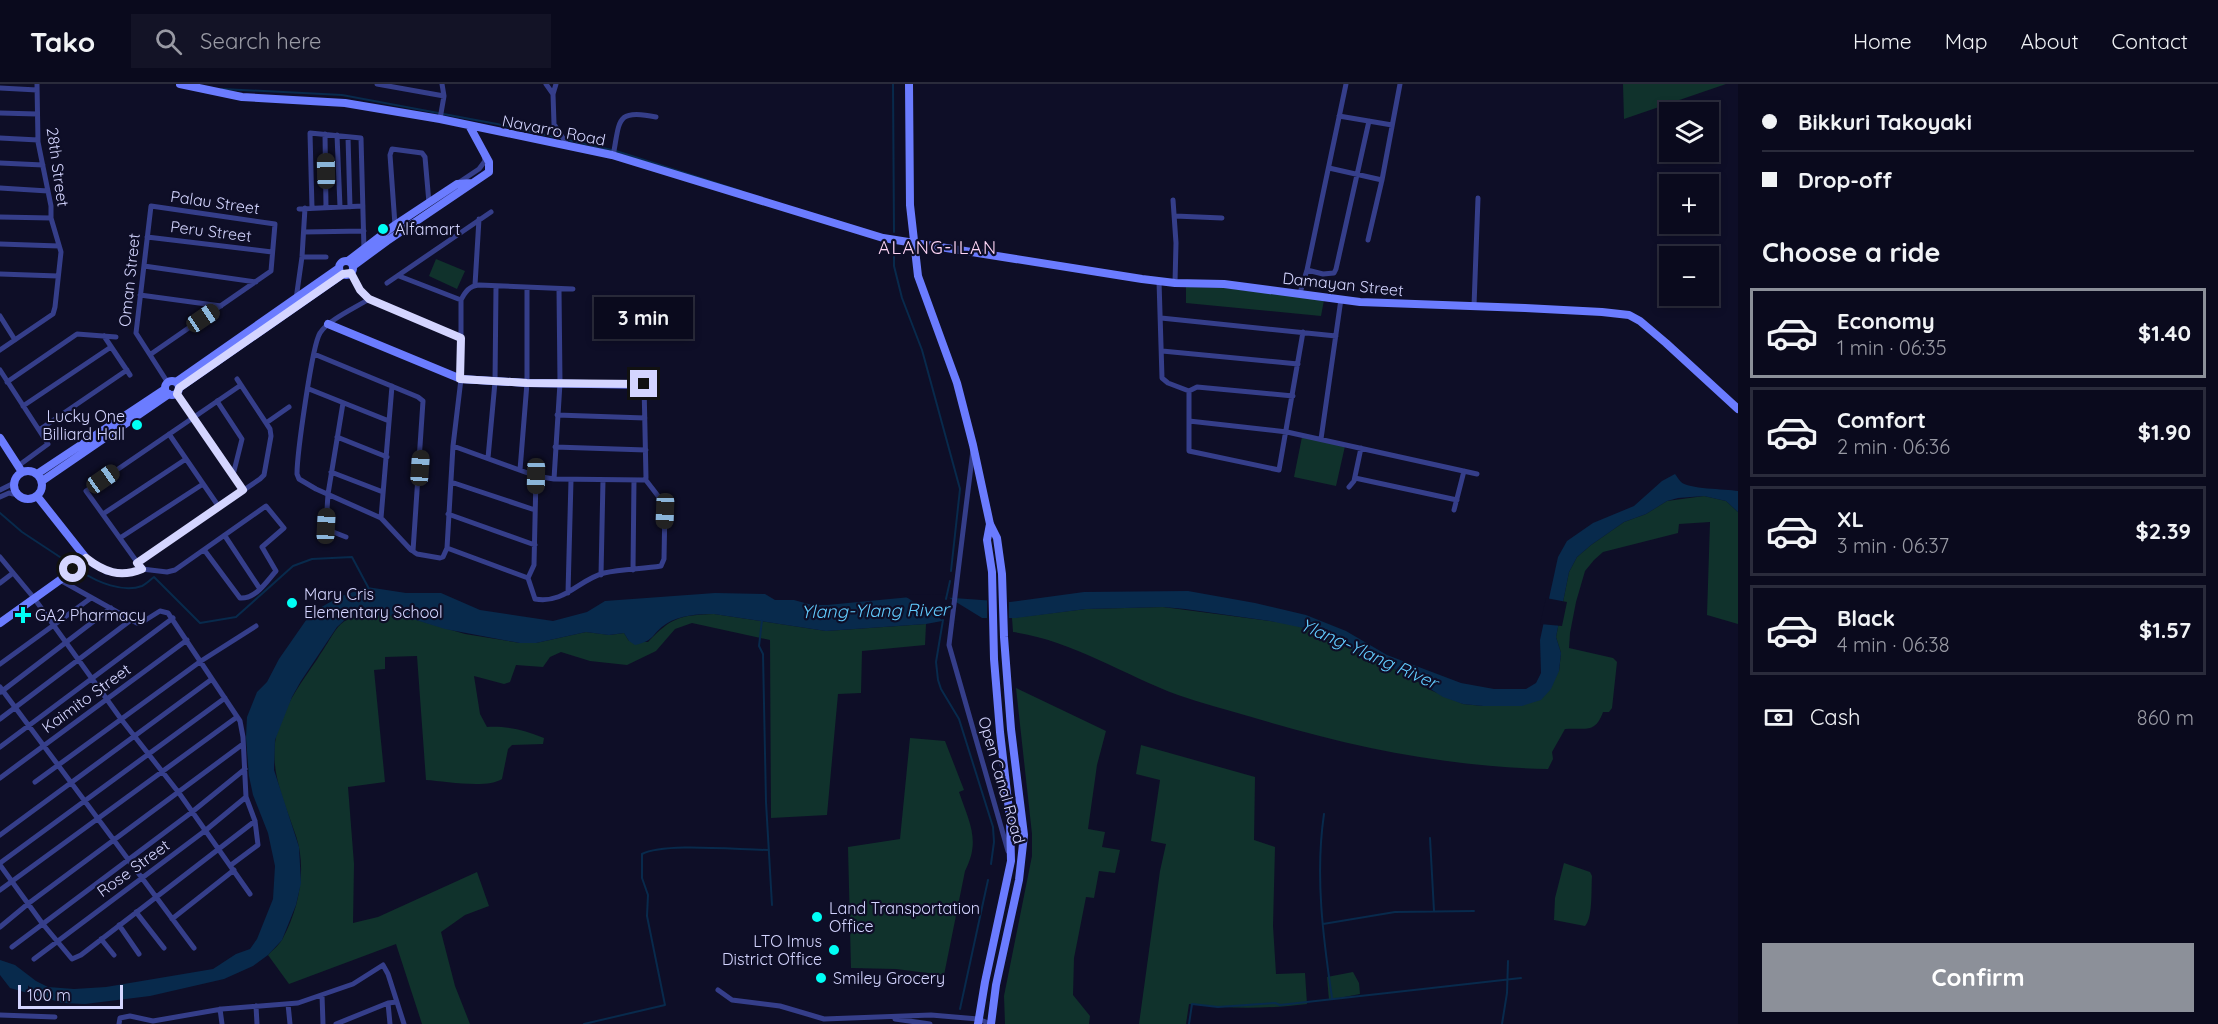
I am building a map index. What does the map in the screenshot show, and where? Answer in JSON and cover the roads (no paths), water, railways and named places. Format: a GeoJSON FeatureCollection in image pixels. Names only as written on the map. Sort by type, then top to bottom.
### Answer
{"type":"FeatureCollection","features":[{"type":"Feature","properties":{"kind":"street","name":"Navarro Road"},"geometry":{"type":"LineString","coordinates":[[180,84],[242,97],[345,103],[440,116],[470,127],[565,141],[614,152],[868,235],[914,243]]}},
{"type":"Feature","properties":{"kind":"street"},"geometry":{"type":"LineString","coordinates":[[377,84],[444,96]]}},
{"type":"Feature","properties":{"kind":"street"},"geometry":{"type":"LineString","coordinates":[[440,116],[444,96],[442,84]]}},
{"type":"Feature","properties":{"kind":"street"},"geometry":{"type":"LineString","coordinates":[[546,84],[553,94]]}},
{"type":"Feature","properties":{"kind":"street"},"geometry":{"type":"LineString","coordinates":[[556,84],[553,94],[554,124],[565,141]]}},
{"type":"Feature","properties":{"kind":"street","name":"Open Canal Road"},"geometry":{"type":"LineString","coordinates":[[909,84],[910,194],[918,276],[957,383],[990,524],[997,538],[1003,589],[1011,729],[1024,835],[1019,880],[996,985],[991,1024]]}},
{"type":"Feature","properties":{"kind":"street"},"geometry":{"type":"LineString","coordinates":[[1300,293],[1307,270],[1346,84]]}},
{"type":"Feature","properties":{"kind":"street"},"geometry":{"type":"LineString","coordinates":[[1368,240],[1400,84]]}},
{"type":"Feature","properties":{"kind":"street"},"geometry":{"type":"LineString","coordinates":[[0,88],[37,87]]}},
{"type":"Feature","properties":{"kind":"street","name":"28th Street"},"geometry":{"type":"LineString","coordinates":[[0,350],[53,314],[61,252],[51,218],[38,140],[37,87]]}},
{"type":"Feature","properties":{"kind":"street"},"geometry":{"type":"LineString","coordinates":[[614,152],[620,122],[626,115],[636,112],[656,117]]}},
{"type":"Feature","properties":{"kind":"street"},"geometry":{"type":"LineString","coordinates":[[0,113],[37,114]]}},
{"type":"Feature","properties":{"kind":"street"},"geometry":{"type":"LineString","coordinates":[[1339,116],[1392,125]]}},
{"type":"Feature","properties":{"kind":"street"},"geometry":{"type":"LineString","coordinates":[[1307,270],[1323,274],[1334,273],[1369,121]]}},
{"type":"Feature","properties":{"kind":"street"},"geometry":{"type":"LineString","coordinates":[[385,237],[395,225],[475,183],[489,172],[489,162],[470,127]]}},
{"type":"Feature","properties":{"kind":"street"},"geometry":{"type":"LineString","coordinates":[[312,208],[310,133],[361,138],[364,254]]}},
{"type":"Feature","properties":{"kind":"street"},"geometry":{"type":"LineString","coordinates":[[325,134],[326,208]]}},
{"type":"Feature","properties":{"kind":"street"},"geometry":{"type":"LineString","coordinates":[[337,135],[340,207]]}},
{"type":"Feature","properties":{"kind":"street"},"geometry":{"type":"LineString","coordinates":[[348,137],[350,207]]}},
{"type":"Feature","properties":{"kind":"street"},"geometry":{"type":"LineString","coordinates":[[0,138],[38,140]]}},
{"type":"Feature","properties":{"kind":"street"},"geometry":{"type":"LineString","coordinates":[[395,225],[390,155],[392,149],[422,153],[425,157],[430,206]]}},
{"type":"Feature","properties":{"kind":"street"},"geometry":{"type":"LineString","coordinates":[[39,477],[294,308],[347,269],[385,237],[478,169],[485,161],[483,150]]}},
{"type":"Feature","properties":{"kind":"street"},"geometry":{"type":"LineString","coordinates":[[0,163],[43,165]]}},
{"type":"Feature","properties":{"kind":"street"},"geometry":{"type":"LineString","coordinates":[[1329,168],[1382,180]]}},
{"type":"Feature","properties":{"kind":"street"},"geometry":{"type":"LineString","coordinates":[[457,184],[475,183]]}},
{"type":"Feature","properties":{"kind":"street"},"geometry":{"type":"LineString","coordinates":[[0,188],[48,191]]}},
{"type":"Feature","properties":{"kind":"street"},"geometry":{"type":"LineString","coordinates":[[1474,306],[1478,198]]}},
{"type":"Feature","properties":{"kind":"street"},"geometry":{"type":"LineString","coordinates":[[1173,200],[1175,283]]}},
{"type":"Feature","properties":{"kind":"street"},"geometry":{"type":"LineString","coordinates":[[294,308],[304,232],[302,208],[363,206]]}},
{"type":"Feature","properties":{"kind":"street","name":"Palau Street"},"geometry":{"type":"LineString","coordinates":[[151,207],[275,224],[272,252]]}},
{"type":"Feature","properties":{"kind":"street","name":"Oman Street"},"geometry":{"type":"LineString","coordinates":[[151,207],[136,333],[243,490]]}},
{"type":"Feature","properties":{"kind":"street"},"geometry":{"type":"LineString","coordinates":[[387,283],[491,212]]}},
{"type":"Feature","properties":{"kind":"street"},"geometry":{"type":"LineString","coordinates":[[1175,216],[1222,218]]}},
{"type":"Feature","properties":{"kind":"street"},"geometry":{"type":"LineString","coordinates":[[0,217],[51,218]]}},
{"type":"Feature","properties":{"kind":"street"},"geometry":{"type":"LineString","coordinates":[[475,285],[479,219]]}},
{"type":"Feature","properties":{"kind":"street"},"geometry":{"type":"LineString","coordinates":[[304,232],[364,231]]}},
{"type":"Feature","properties":{"kind":"street","name":"Peru Street"},"geometry":{"type":"LineString","coordinates":[[147,237],[272,252]]}},
{"type":"Feature","properties":{"kind":"street","name":"Damayan Street"},"geometry":{"type":"LineString","coordinates":[[914,243],[1175,283],[1224,284],[1341,299],[1423,306],[1474,306],[1629,315],[1640,321],[1738,409]]}},
{"type":"Feature","properties":{"kind":"street"},"geometry":{"type":"LineString","coordinates":[[0,244],[59,246]]}},
{"type":"Feature","properties":{"kind":"street"},"geometry":{"type":"LineString","coordinates":[[150,354],[271,271],[272,252]]}},
{"type":"Feature","properties":{"kind":"street"},"geometry":{"type":"LineString","coordinates":[[302,257],[326,257]]}},
{"type":"Feature","properties":{"kind":"street"},"geometry":{"type":"LineString","coordinates":[[144,266],[256,282]]}},
{"type":"Feature","properties":{"kind":"street"},"geometry":{"type":"LineString","coordinates":[[172,388],[296,297],[347,269]]}},
{"type":"Feature","properties":{"kind":"street"},"geometry":{"type":"LineString","coordinates":[[347,269],[360,290],[369,299],[461,338]]}},
{"type":"Feature","properties":{"kind":"street"},"geometry":{"type":"LineString","coordinates":[[0,274],[58,276]]}},
{"type":"Feature","properties":{"kind":"street"},"geometry":{"type":"LineString","coordinates":[[399,276],[461,300]]}},
{"type":"Feature","properties":{"kind":"street"},"geometry":{"type":"LineString","coordinates":[[1159,281],[1162,378],[1168,384],[1189,391],[1197,387],[1293,396]]}},
{"type":"Feature","properties":{"kind":"street"},"geometry":{"type":"LineString","coordinates":[[369,299],[328,324],[319,333],[297,474],[299,479],[381,518],[413,551],[440,558],[445,554],[447,548],[453,446],[460,379],[461,300],[467,290],[475,285],[573,289]]}},
{"type":"Feature","properties":{"kind":"street"},"geometry":{"type":"LineString","coordinates":[[488,458],[495,382],[496,287]]}},
{"type":"Feature","properties":{"kind":"street"},"geometry":{"type":"LineString","coordinates":[[520,470],[527,383],[527,288]]}},
{"type":"Feature","properties":{"kind":"street"},"geometry":{"type":"LineString","coordinates":[[554,479],[560,383],[559,289]]}},
{"type":"Feature","properties":{"kind":"street"},"geometry":{"type":"LineString","coordinates":[[140,295],[221,306]]}},
{"type":"Feature","properties":{"kind":"street"},"geometry":{"type":"LineString","coordinates":[[1321,439],[1341,299]]}},
{"type":"Feature","properties":{"kind":"street"},"geometry":{"type":"LineString","coordinates":[[0,316],[15,340]]}},
{"type":"Feature","properties":{"kind":"street"},"geometry":{"type":"LineString","coordinates":[[1161,318],[1336,336]]}},
{"type":"Feature","properties":{"kind":"street"},"geometry":{"type":"LineString","coordinates":[[328,324],[460,379],[527,383],[653,385]]}},
{"type":"Feature","properties":{"kind":"street"},"geometry":{"type":"LineString","coordinates":[[1189,391],[1189,451],[1279,470],[1303,332]]}},
{"type":"Feature","properties":{"kind":"street"},"geometry":{"type":"LineString","coordinates":[[7,382],[77,334],[116,337]]}},
{"type":"Feature","properties":{"kind":"street"},"geometry":{"type":"LineString","coordinates":[[39,430],[128,373],[104,336]]}},
{"type":"Feature","properties":{"kind":"street"},"geometry":{"type":"LineString","coordinates":[[23,406],[111,347]]}},
{"type":"Feature","properties":{"kind":"street"},"geometry":{"type":"LineString","coordinates":[[1162,351],[1298,364]]}},
{"type":"Feature","properties":{"kind":"street"},"geometry":{"type":"LineString","coordinates":[[314,354],[422,399],[424,406],[413,551]]}},
{"type":"Feature","properties":{"kind":"street"},"geometry":{"type":"LineString","coordinates":[[0,370],[48,444],[20,469],[14,483],[0,490]]}},
{"type":"Feature","properties":{"kind":"street"},"geometry":{"type":"LineString","coordinates":[[137,563],[264,475],[271,436],[266,423],[237,379]]}},
{"type":"Feature","properties":{"kind":"street"},"geometry":{"type":"LineString","coordinates":[[644,384],[647,476],[645,479]]}},
{"type":"Feature","properties":{"kind":"street"},"geometry":{"type":"LineString","coordinates":[[142,569],[86,490],[241,385]]}},
{"type":"Feature","properties":{"kind":"street"},"geometry":{"type":"LineString","coordinates":[[381,518],[392,386]]}},
{"type":"Feature","properties":{"kind":"street"},"geometry":{"type":"LineString","coordinates":[[309,389],[389,421]]}},
{"type":"Feature","properties":{"kind":"street"},"geometry":{"type":"LineString","coordinates":[[217,401],[242,439],[233,475]]}},
{"type":"Feature","properties":{"kind":"street"},"geometry":{"type":"LineString","coordinates":[[343,403],[328,494],[326,526],[328,530],[346,537]]}},
{"type":"Feature","properties":{"kind":"street"},"geometry":{"type":"LineString","coordinates":[[266,423],[289,408]]}},
{"type":"Feature","properties":{"kind":"street"},"geometry":{"type":"LineString","coordinates":[[557,415],[645,418]]}},
{"type":"Feature","properties":{"kind":"street"},"geometry":{"type":"LineString","coordinates":[[1190,421],[1287,432],[1477,474]]}},
{"type":"Feature","properties":{"kind":"street"},"geometry":{"type":"LineString","coordinates":[[169,434],[219,507]]}},
{"type":"Feature","properties":{"kind":"street"},"geometry":{"type":"LineString","coordinates":[[337,437],[387,457]]}},
{"type":"Feature","properties":{"kind":"street"},"geometry":{"type":"LineString","coordinates":[[0,438],[20,469]]}},
{"type":"Feature","properties":{"kind":"street","name":"Open Canal Road"},"geometry":{"type":"LineString","coordinates":[[973,445],[949,635],[953,663],[1011,861]]}},
{"type":"Feature","properties":{"kind":"street"},"geometry":{"type":"LineString","coordinates":[[453,446],[536,476],[571,480],[645,479]]}},
{"type":"Feature","properties":{"kind":"street"},"geometry":{"type":"LineString","coordinates":[[555,447],[646,450]]}},
{"type":"Feature","properties":{"kind":"street"},"geometry":{"type":"LineString","coordinates":[[1349,487],[1354,478],[1361,448]]}},
{"type":"Feature","properties":{"kind":"street"},"geometry":{"type":"LineString","coordinates":[[103,514],[186,459]]}},
{"type":"Feature","properties":{"kind":"street"},"geometry":{"type":"LineString","coordinates":[[20,469],[28,470],[39,477]]}},
{"type":"Feature","properties":{"kind":"street"},"geometry":{"type":"LineString","coordinates":[[1454,510],[1464,471]]}},
{"type":"Feature","properties":{"kind":"street"},"geometry":{"type":"LineString","coordinates":[[332,472],[384,492]]}},
{"type":"Feature","properties":{"kind":"street"},"geometry":{"type":"LineString","coordinates":[[536,476],[534,565],[528,578],[535,599],[552,601],[600,575],[661,566],[664,559],[665,505],[645,479]]}},
{"type":"Feature","properties":{"kind":"street"},"geometry":{"type":"LineString","coordinates":[[0,497],[6,494],[28,499],[37,496],[40,492],[39,477]]}},
{"type":"Feature","properties":{"kind":"street"},"geometry":{"type":"LineString","coordinates":[[1354,478],[1457,500]]}},
{"type":"Feature","properties":{"kind":"street"},"geometry":{"type":"LineString","coordinates":[[568,593],[571,480]]}},
{"type":"Feature","properties":{"kind":"street"},"geometry":{"type":"LineString","coordinates":[[600,575],[603,480]]}},
{"type":"Feature","properties":{"kind":"street"},"geometry":{"type":"LineString","coordinates":[[633,570],[634,480]]}},
{"type":"Feature","properties":{"kind":"street"},"geometry":{"type":"LineString","coordinates":[[451,482],[536,510]]}},
{"type":"Feature","properties":{"kind":"street"},"geometry":{"type":"LineString","coordinates":[[14,483],[18,495]]}},
{"type":"Feature","properties":{"kind":"street"},"geometry":{"type":"LineString","coordinates":[[120,538],[203,484]]}},
{"type":"Feature","properties":{"kind":"street"},"geometry":{"type":"LineString","coordinates":[[37,496],[86,558],[106,572],[113,573],[132,573],[142,569],[167,572],[175,570],[266,506],[284,528],[262,547],[276,571],[260,589],[247,597],[240,598],[205,551]]}},
{"type":"Feature","properties":{"kind":"street"},"geometry":{"type":"LineString","coordinates":[[448,514],[535,545]]}},
{"type":"Feature","properties":{"kind":"street","name":"Open Canal Road"},"geometry":{"type":"LineString","coordinates":[[990,524],[987,540],[992,589],[993,638],[1000,732],[1010,819],[1011,861]]}},
{"type":"Feature","properties":{"kind":"street"},"geometry":{"type":"LineString","coordinates":[[225,536],[260,589]]}},
{"type":"Feature","properties":{"kind":"street"},"geometry":{"type":"LineString","coordinates":[[447,548],[528,578]]}},
{"type":"Feature","properties":{"kind":"street"},"geometry":{"type":"LineString","coordinates":[[0,557],[34,598],[121,719],[206,830],[250,894]]}},
{"type":"Feature","properties":{"kind":"street"},"geometry":{"type":"LineString","coordinates":[[0,623],[60,580],[86,558]]}},
{"type":"Feature","properties":{"kind":"street"},"geometry":{"type":"LineString","coordinates":[[0,583],[13,573]]}},
{"type":"Feature","properties":{"kind":"street"},"geometry":{"type":"LineString","coordinates":[[60,580],[140,623],[162,611],[166,612],[173,618],[242,728],[246,797],[255,820],[258,845],[172,919]]}},
{"type":"Feature","properties":{"kind":"street"},"geometry":{"type":"LineString","coordinates":[[0,664],[90,598]]}},
{"type":"Feature","properties":{"kind":"street"},"geometry":{"type":"LineString","coordinates":[[111,608],[1,690],[194,948]]}},
{"type":"Feature","properties":{"kind":"street"},"geometry":{"type":"LineString","coordinates":[[0,747],[173,618]]}},
{"type":"Feature","properties":{"kind":"street"},"geometry":{"type":"LineString","coordinates":[[0,719],[131,620]]}},
{"type":"Feature","properties":{"kind":"street"},"geometry":{"type":"LineString","coordinates":[[35,782],[201,661],[256,626]]}},
{"type":"Feature","properties":{"kind":"street","name":"Kaimito Street"},"geometry":{"type":"LineString","coordinates":[[0,778],[187,640]]}},
{"type":"Feature","properties":{"kind":"street"},"geometry":{"type":"LineString","coordinates":[[0,835],[212,679]]}},
{"type":"Feature","properties":{"kind":"street"},"geometry":{"type":"LineString","coordinates":[[225,699],[0,864],[42,923],[72,959],[81,955],[255,820]]}},
{"type":"Feature","properties":{"kind":"street"},"geometry":{"type":"LineString","coordinates":[[0,890],[237,717]]}},
{"type":"Feature","properties":{"kind":"street"},"geometry":{"type":"LineString","coordinates":[[0,927],[28,903],[243,744]]}},
{"type":"Feature","properties":{"kind":"street"},"geometry":{"type":"LineString","coordinates":[[12,947],[192,812],[245,769]]}},
{"type":"Feature","properties":{"kind":"street","name":"Rose Street"},"geometry":{"type":"LineString","coordinates":[[34,959],[206,830],[246,797]]}},
{"type":"Feature","properties":{"kind":"street"},"geometry":{"type":"LineString","coordinates":[[978,1022],[1011,861]]}},
{"type":"Feature","properties":{"kind":"street"},"geometry":{"type":"LineString","coordinates":[[136,912],[164,948]]}},
{"type":"Feature","properties":{"kind":"street"},"geometry":{"type":"LineString","coordinates":[[120,925],[139,954]]}},
{"type":"Feature","properties":{"kind":"street"},"geometry":{"type":"LineString","coordinates":[[101,939],[114,956]]}},
{"type":"Feature","properties":{"kind":"street"},"geometry":{"type":"LineString","coordinates":[[81,955],[84,961]]}},
{"type":"Feature","properties":{"kind":"street"},"geometry":{"type":"LineString","coordinates":[[119,1024],[120,1018],[130,1016],[153,1023],[220,1009],[298,1003],[353,984],[383,965],[404,1024]]}},
{"type":"Feature","properties":{"kind":"street"},"geometry":{"type":"LineString","coordinates":[[718,990],[732,1000],[780,1006],[824,1019],[932,1015],[991,1024]]}},
{"type":"Feature","properties":{"kind":"street"},"geometry":{"type":"LineString","coordinates":[[322,995],[323,1024]]}},
{"type":"Feature","properties":{"kind":"street"},"geometry":{"type":"LineString","coordinates":[[336,1024],[388,1003],[398,1002]]}},
{"type":"Feature","properties":{"kind":"street"},"geometry":{"type":"LineString","coordinates":[[388,1003],[390,1024]]}},
{"type":"Feature","properties":{"kind":"street"},"geometry":{"type":"LineString","coordinates":[[288,1004],[290,1024]]}},
{"type":"Feature","properties":{"kind":"street"},"geometry":{"type":"LineString","coordinates":[[256,1006],[257,1024]]}},
{"type":"Feature","properties":{"kind":"street"},"geometry":{"type":"LineString","coordinates":[[220,1009],[222,1024]]}},
{"type":"Feature","properties":{"kind":"street"},"geometry":{"type":"LineString","coordinates":[[6,1024],[3,1015],[42,1021],[55,1017]]}},
{"type":"Feature","properties":{"kind":"street"},"geometry":{"type":"LineString","coordinates":[[357,1016],[357,1024]]}},
{"type":"Feature","properties":{"kind":"street"},"geometry":{"type":"LineString","coordinates":[[186,1017],[187,1024]]}},
{"type":"Feature","properties":{"kind":"street"},"geometry":{"type":"LineString","coordinates":[[878,1017],[930,1024]]}},
{"type":"Feature","properties":{"kind":"water","name":"Ylang-Ylang River"},"geometry":{"type":"Polygon","coordinates":[[[1675,474],[1681,482],[1691,486],[1738,491],[1738,512],[1726,501],[1704,496],[1667,501],[1646,514],[1624,522],[1577,557],[1569,572],[1556,637],[1561,653],[1559,671],[1551,689],[1541,700],[1522,706],[1463,704],[1443,697],[1410,676],[1359,653],[1339,640],[1313,630],[1270,621],[1163,607],[1086,609],[1016,618],[958,618],[926,624],[826,631],[702,614],[671,621],[661,627],[650,639],[635,645],[624,633],[609,635],[586,632],[536,643],[520,643],[445,629],[403,616],[365,615],[347,618],[337,627],[301,681],[275,740],[274,770],[299,847],[301,883],[296,905],[282,940],[268,955],[253,966],[224,979],[150,996],[85,1004],[63,1003],[10,988],[0,975],[0,960],[15,965],[48,987],[74,989],[106,987],[213,969],[236,954],[250,949],[257,939],[273,899],[275,866],[268,833],[253,795],[249,776],[247,717],[257,692],[267,682],[279,659],[311,613],[339,597],[367,587],[406,593],[441,593],[480,610],[553,621],[587,612],[605,601],[715,593],[765,594],[775,600],[794,600],[812,605],[827,605],[911,597],[1010,602],[1084,592],[1188,591],[1306,615],[1346,631],[1387,655],[1461,683],[1494,689],[1526,689],[1536,683],[1541,673],[1540,640],[1558,557],[1567,541],[1593,523],[1634,506],[1662,481],[1675,474]]]}},
{"type":"Feature","properties":{"kind":"waterway"},"geometry":{"type":"LineString","coordinates":[[893,84],[894,232]]}},
{"type":"Feature","properties":{"kind":"waterway"},"geometry":{"type":"LineString","coordinates":[[222,89],[342,95],[497,124],[616,151],[741,191]]}},
{"type":"Feature","properties":{"kind":"waterway"},"geometry":{"type":"LineString","coordinates":[[894,244],[894,266],[902,298],[922,350],[960,489],[951,571]]}},
{"type":"Feature","properties":{"kind":"waterway"},"geometry":{"type":"LineString","coordinates":[[0,513],[22,532],[69,563]]}},
{"type":"Feature","properties":{"kind":"waterway"},"geometry":{"type":"LineString","coordinates":[[82,572],[103,583],[127,588],[142,586],[154,577],[200,623],[236,617],[293,566],[312,559],[352,557],[368,587]]}},
{"type":"Feature","properties":{"kind":"waterway","name":"Ylang-Ylang River"},"geometry":{"type":"LineString","coordinates":[[946,599],[950,581]]}},
{"type":"Feature","properties":{"kind":"waterway"},"geometry":{"type":"LineString","coordinates":[[762,620],[759,646],[763,654],[766,802],[772,905]]}},
{"type":"Feature","properties":{"kind":"waterway","name":"Ylang-Ylang River"},"geometry":{"type":"LineString","coordinates":[[943,620],[936,662],[938,680],[959,719],[993,827],[994,842],[991,864]]}},
{"type":"Feature","properties":{"kind":"waterway"},"geometry":{"type":"LineString","coordinates":[[1324,814],[1320,883],[1332,998]]}},
{"type":"Feature","properties":{"kind":"waterway"},"geometry":{"type":"LineString","coordinates":[[1430,838],[1434,911]]}},
{"type":"Feature","properties":{"kind":"waterway"},"geometry":{"type":"LineString","coordinates":[[584,1024],[665,1005],[647,916],[648,895],[642,878],[642,854],[653,850],[684,847],[769,850]]}},
{"type":"Feature","properties":{"kind":"waterway"},"geometry":{"type":"LineString","coordinates":[[960,1009],[988,880]]}},
{"type":"Feature","properties":{"kind":"waterway"},"geometry":{"type":"LineString","coordinates":[[1323,924],[1395,912],[1474,911]]}},
{"type":"Feature","properties":{"kind":"waterway"},"geometry":{"type":"LineString","coordinates":[[1502,1024],[1507,993],[1508,961]]}},
{"type":"Feature","properties":{"kind":"waterway"},"geometry":{"type":"LineString","coordinates":[[1189,1024],[1192,1004],[1218,1007],[1275,1003],[1280,1005],[1521,978]]}},
{"type":"Feature","properties":{"kind":"place","name":"Alfamart"},"geometry":{"type":"Point","coordinates":[383,229]}},
{"type":"Feature","properties":{"kind":"place","name":"Lucky One Billiard Hall"},"geometry":{"type":"Point","coordinates":[137,425]}},
{"type":"Feature","properties":{"kind":"place","name":"Mary Cris Elementary School"},"geometry":{"type":"Point","coordinates":[292,603]}},
{"type":"Feature","properties":{"kind":"place","name":"GA2 Pharmacy"},"geometry":{"type":"Point","coordinates":[23,615]}},
{"type":"Feature","properties":{"kind":"place","name":"Land Transportation Office"},"geometry":{"type":"Point","coordinates":[817,917]}},
{"type":"Feature","properties":{"kind":"place","name":"LTO Imus District Office"},"geometry":{"type":"Point","coordinates":[834,950]}},
{"type":"Feature","properties":{"kind":"place","name":"Smiley Grocery"},"geometry":{"type":"Point","coordinates":[821,978]}},
{"type":"Feature","properties":{"kind":"district","name":"ALANG-ILAN"},"geometry":{"type":"Point","coordinates":[938,248]}}]}
